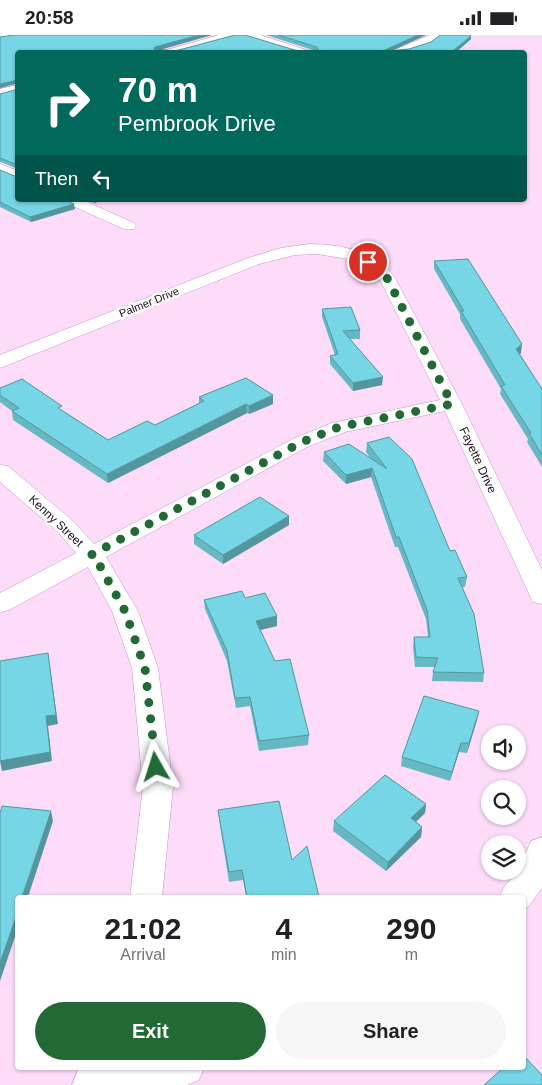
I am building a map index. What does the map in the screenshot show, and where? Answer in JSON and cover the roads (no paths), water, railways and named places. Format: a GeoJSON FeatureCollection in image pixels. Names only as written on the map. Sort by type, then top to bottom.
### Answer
{"type":"FeatureCollection","features":[{"type":"Feature","properties":{"kind":"street"},"geometry":{"type":"LineString","coordinates":[[0,37],[11,35]]}},
{"type":"Feature","properties":{"kind":"street"},"geometry":{"type":"LineString","coordinates":[[173,50],[231,35]]}},
{"type":"Feature","properties":{"kind":"street"},"geometry":{"type":"LineString","coordinates":[[249,35],[301,50]]}},
{"type":"Feature","properties":{"kind":"street"},"geometry":{"type":"LineString","coordinates":[[401,50],[430,40],[436,35]]}},
{"type":"Feature","properties":{"kind":"street"},"geometry":{"type":"LineString","coordinates":[[0,93],[15,89]]}},
{"type":"Feature","properties":{"kind":"street"},"geometry":{"type":"LineString","coordinates":[[0,168],[15,164]]}},
{"type":"Feature","properties":{"kind":"street"},"geometry":{"type":"LineString","coordinates":[[0,168],[15,175]]}},
{"type":"Feature","properties":{"kind":"street"},"geometry":{"type":"LineString","coordinates":[[75,202],[129,226]]}},
{"type":"Feature","properties":{"kind":"street","name":"Palmer Drive"},"geometry":{"type":"LineString","coordinates":[[0,362],[246,265],[286,252],[300,250]]}},
{"type":"Feature","properties":{"kind":"street","name":"Fayette Drive"},"geometry":{"type":"LineString","coordinates":[[300,250],[338,251],[378,267],[387,278],[452,404],[542,596]]}},
{"type":"Feature","properties":{"kind":"street"},"geometry":{"type":"LineString","coordinates":[[0,604],[302,442],[339,427],[452,404]]}},
{"type":"Feature","properties":{"kind":"street","name":"Kenny Street"},"geometry":{"type":"LineString","coordinates":[[0,471],[65,526],[100,566],[125,611],[145,668],[158,787],[146,895]]}},
{"type":"Feature","properties":{"kind":"street"},"geometry":{"type":"LineString","coordinates":[[518,895],[531,878],[542,850]]}},
{"type":"Feature","properties":{"kind":"street"},"geometry":{"type":"LineString","coordinates":[[91,1085],[97,1070]]}},
{"type":"Feature","properties":{"kind":"street"},"geometry":{"type":"LineString","coordinates":[[118,1085],[175,1070]]}}]}
